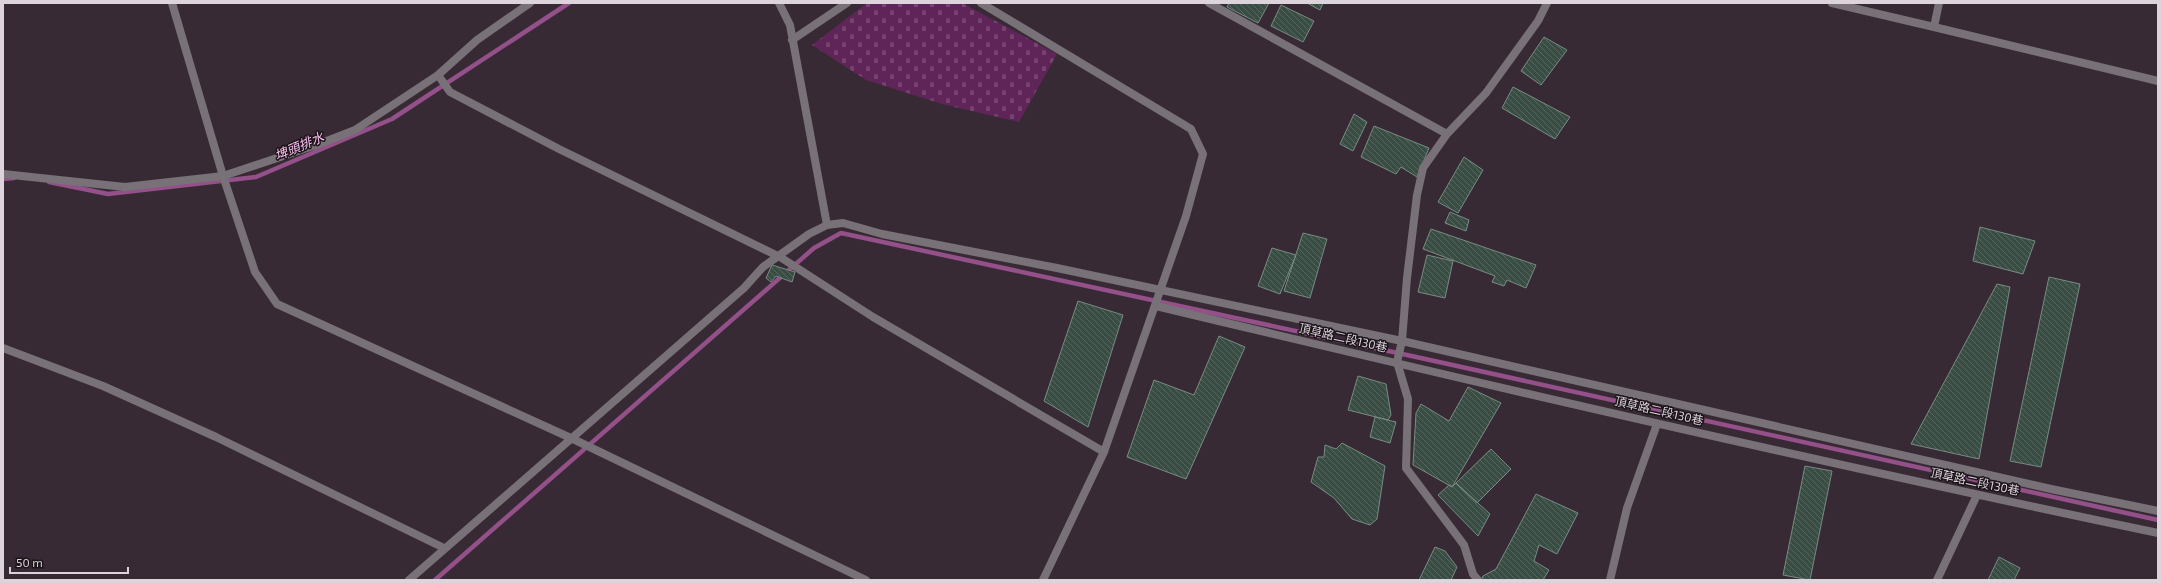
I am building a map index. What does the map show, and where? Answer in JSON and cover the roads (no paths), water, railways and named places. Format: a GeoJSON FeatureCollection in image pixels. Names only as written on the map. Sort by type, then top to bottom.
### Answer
{"type":"FeatureCollection","features":[{"type":"Feature","properties":{"kind":"street"},"geometry":{"type":"LineString","coordinates":[[172,3],[223,176],[255,272],[277,304],[573,439],[866,580]]}},
{"type":"Feature","properties":{"kind":"street"},"geometry":{"type":"LineString","coordinates":[[3,174],[125,187],[223,176],[319,144],[355,130],[438,75],[476,40],[530,3]]}},
{"type":"Feature","properties":{"kind":"street"},"geometry":{"type":"LineString","coordinates":[[779,3],[790,25],[827,224]]}},
{"type":"Feature","properties":{"kind":"street"},"geometry":{"type":"LineString","coordinates":[[792,40],[847,3]]}},
{"type":"Feature","properties":{"kind":"street"},"geometry":{"type":"LineString","coordinates":[[981,3],[1191,129],[1203,154],[1186,216],[1156,306],[1104,452],[1043,580]]}},
{"type":"Feature","properties":{"kind":"street"},"geometry":{"type":"LineString","coordinates":[[1209,3],[1447,134]]}},
{"type":"Feature","properties":{"kind":"street"},"geometry":{"type":"LineString","coordinates":[[1478,580],[1473,574],[1464,545],[1406,468],[1408,399],[1397,362],[1402,341],[1407,278],[1423,168],[1447,134],[1486,93],[1538,21],[1546,3]]}},
{"type":"Feature","properties":{"kind":"street"},"geometry":{"type":"LineString","coordinates":[[1832,3],[2158,81]]}},
{"type":"Feature","properties":{"kind":"street"},"geometry":{"type":"LineString","coordinates":[[1934,27],[1939,3]]}},
{"type":"Feature","properties":{"kind":"street"},"geometry":{"type":"LineString","coordinates":[[438,75],[450,92],[559,149],[780,257],[873,317],[1104,452]]}},
{"type":"Feature","properties":{"kind":"street"},"geometry":{"type":"LineString","coordinates":[[409,580],[444,548],[573,439],[744,288],[763,267],[780,257],[809,234],[827,224],[843,224],[882,234],[1057,268],[1160,292],[1402,341],[2044,487],[2158,511]]}},
{"type":"Feature","properties":{"kind":"street","name":"頂草路二段130巷"},"geometry":{"type":"LineString","coordinates":[[1156,306],[1657,424],[1977,495],[2158,533]]}},
{"type":"Feature","properties":{"kind":"street"},"geometry":{"type":"LineString","coordinates":[[3,348],[103,386],[216,437],[444,548]]}},
{"type":"Feature","properties":{"kind":"street"},"geometry":{"type":"LineString","coordinates":[[1610,580],[1627,508],[1657,424]]}},
{"type":"Feature","properties":{"kind":"street"},"geometry":{"type":"LineString","coordinates":[[1937,580],[1977,495]]}},
{"type":"Feature","properties":{"kind":"waterway","name":"埤頭排水"},"geometry":{"type":"LineString","coordinates":[[49,182],[108,194],[256,177],[392,119],[569,3]]}},
{"type":"Feature","properties":{"kind":"waterway","name":"埤頭排水"},"geometry":{"type":"LineString","coordinates":[[3,179],[14,178]]}},
{"type":"Feature","properties":{"kind":"waterway"},"geometry":{"type":"LineString","coordinates":[[435,580],[814,248],[841,233],[1407,355],[2158,520]]}}]}
